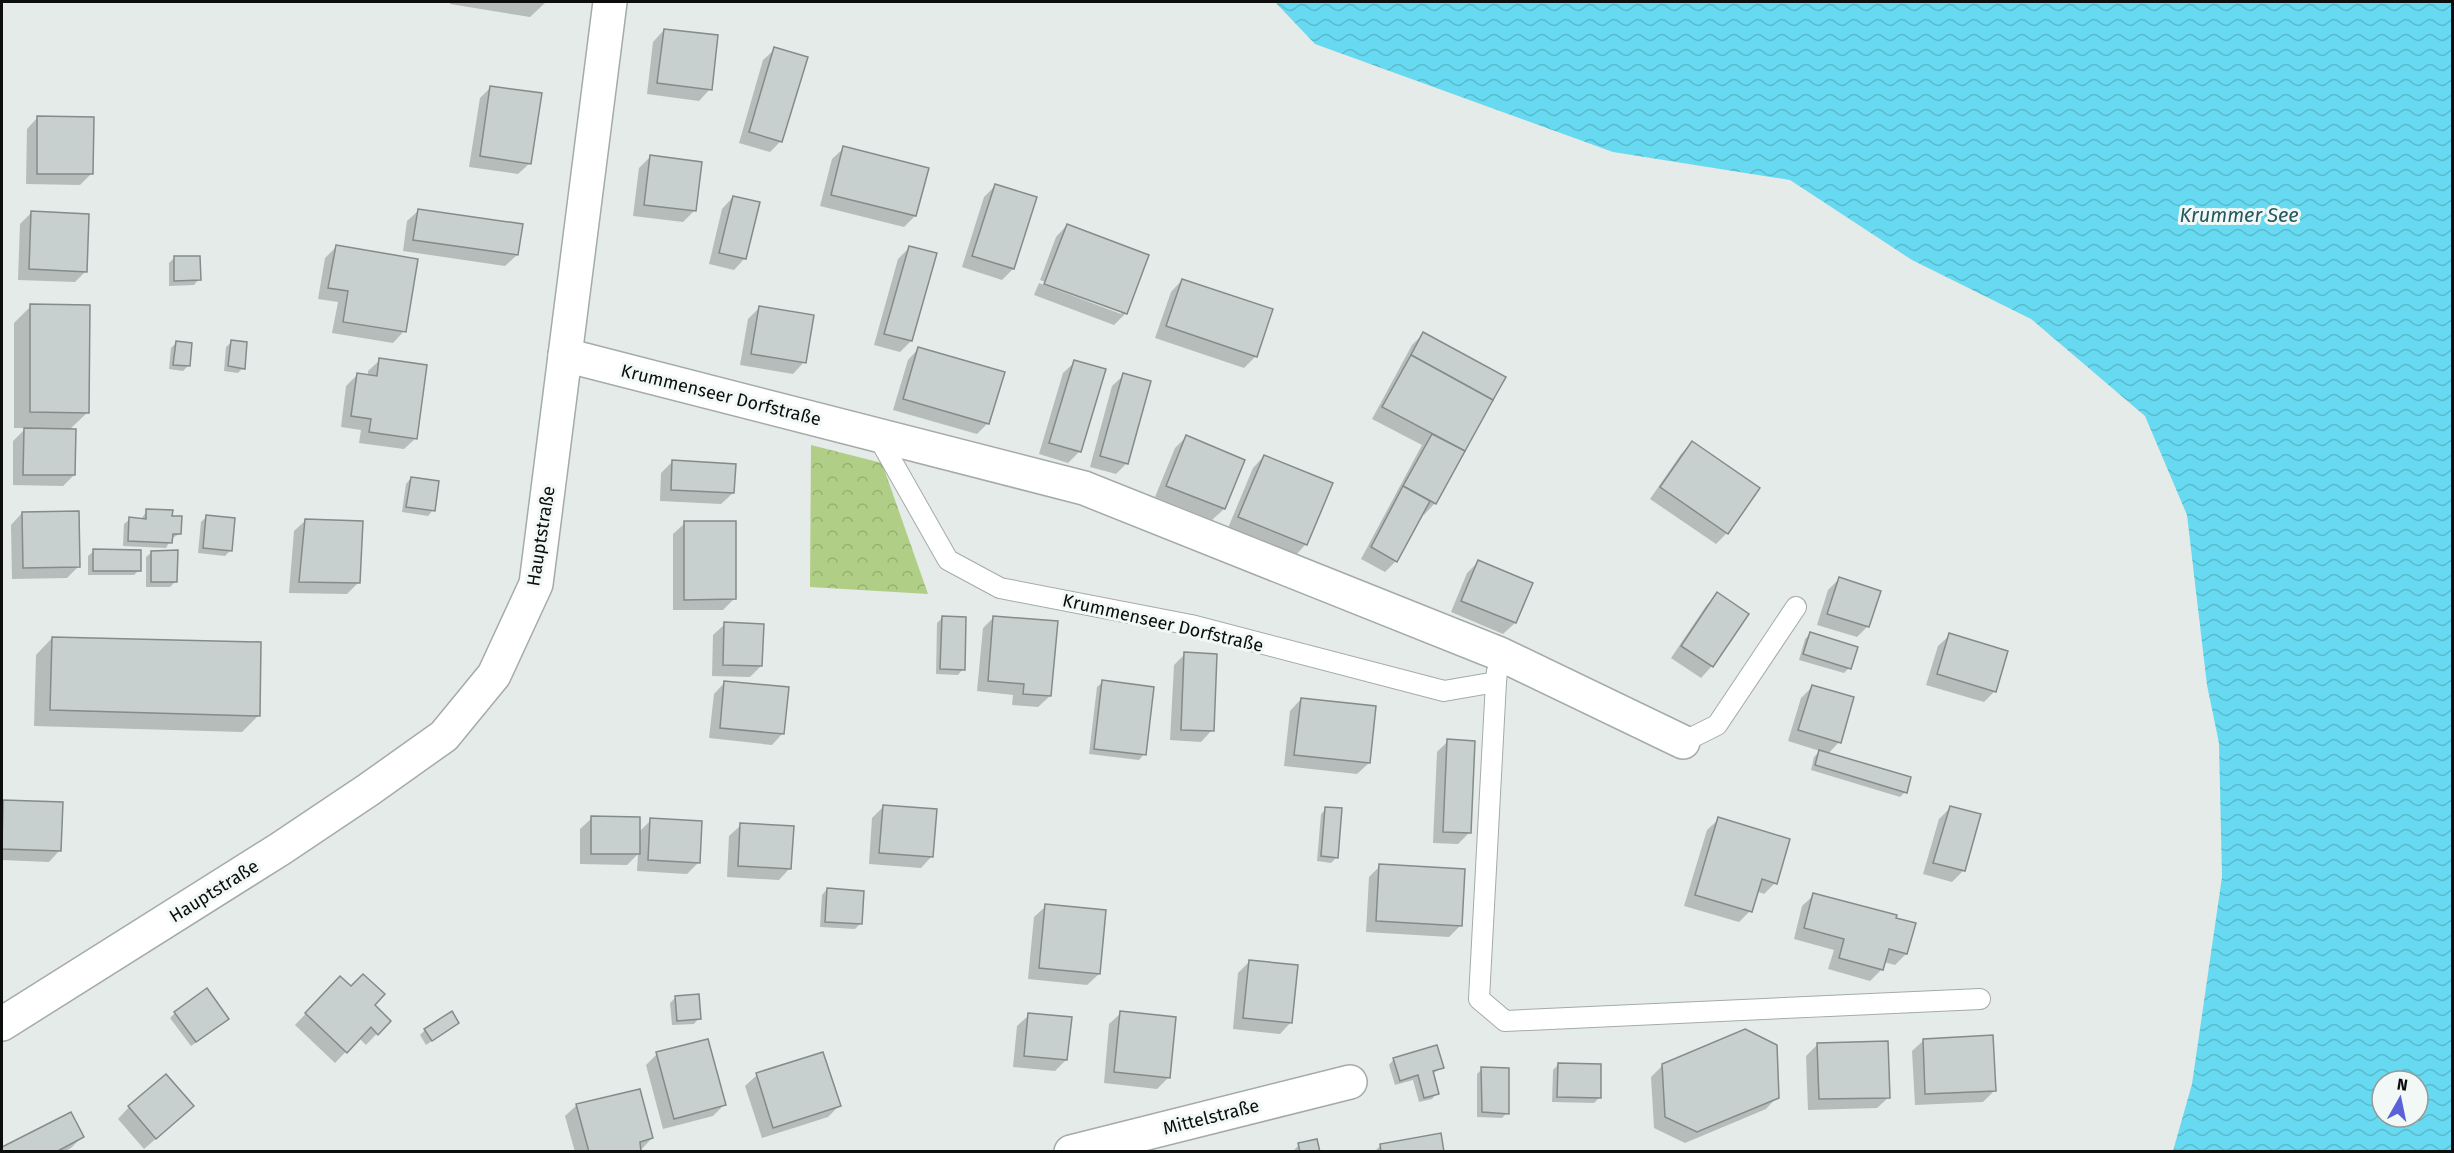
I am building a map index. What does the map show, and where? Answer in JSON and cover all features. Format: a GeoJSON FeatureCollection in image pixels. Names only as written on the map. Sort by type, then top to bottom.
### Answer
{"type":"FeatureCollection","features":[{"type":"Feature","properties":{"kind":"street","name":"Hauptstraße"},"geometry":{"type":"LineString","coordinates":[[2,1024],[280,849],[444,736],[494,675],[536,584],[610,2]]}},
{"type":"Feature","properties":{"kind":"street","name":"Krummenseer Dorfstraße"},"geometry":{"type":"LineString","coordinates":[[565,355],[1084,488],[1498,668],[1683,742]]}},
{"type":"Feature","properties":{"kind":"street","name":"Mittelstraße"},"geometry":{"type":"LineString","coordinates":[[1071,1152],[1350,1082]]}},
{"type":"Feature","properties":{"kind":"lane","name":"Krummenseer Dorfstraße"},"geometry":{"type":"LineString","coordinates":[[877,435],[948,560],[1000,588],[1191,625],[1444,691],[1498,668]]}},
{"type":"Feature","properties":{"kind":"lane"},"geometry":{"type":"LineString","coordinates":[[1683,742],[1717,725],[1796,608]]}},
{"type":"Feature","properties":{"kind":"lane"},"geometry":{"type":"LineString","coordinates":[[1498,668],[1479,999],[1505,1021],[1980,999]]}},
{"type":"Feature","properties":{"kind":"green space"},"geometry":{"type":"Polygon","coordinates":[[[811,445],[882,463],[928,594],[810,587],[811,445]]]}},
{"type":"Feature","properties":{"kind":"water","name":"Krummer See"},"geometry":{"type":"Polygon","coordinates":[[[1275,2],[2452,2],[2452,1151],[2173,1151],[2192,1084],[2222,877],[2219,743],[2207,685],[2187,515],[2145,416],[2031,319],[1912,260],[1790,180],[1613,152],[1315,44],[1275,2]]]}},
{"type":"Feature","properties":{"kind":"building"},"geometry":{"type":"Polygon","coordinates":[[[664,29],[718,35],[712,90],[657,83],[664,29]]]}},
{"type":"Feature","properties":{"kind":"building"},"geometry":{"type":"Polygon","coordinates":[[[774,47],[808,57],[782,142],[749,132],[774,47]]]}},
{"type":"Feature","properties":{"kind":"building"},"geometry":{"type":"Polygon","coordinates":[[[490,86],[542,93],[531,164],[480,156],[490,86]]]}},
{"type":"Feature","properties":{"kind":"building"},"geometry":{"type":"Polygon","coordinates":[[[37,116],[94,117],[93,174],[37,174],[37,116]]]}},
{"type":"Feature","properties":{"kind":"building"},"geometry":{"type":"Polygon","coordinates":[[[843,146],[929,168],[916,216],[831,195],[843,146]]]}},
{"type":"Feature","properties":{"kind":"building"},"geometry":{"type":"Polygon","coordinates":[[[650,155],[702,162],[696,211],[644,205],[650,155]]]}},
{"type":"Feature","properties":{"kind":"building"},"geometry":{"type":"Polygon","coordinates":[[[995,184],[1037,197],[1014,269],[972,256],[995,184]]]}},
{"type":"Feature","properties":{"kind":"building"},"geometry":{"type":"Polygon","coordinates":[[[733,196],[760,202],[746,259],[719,253],[733,196]]]}},
{"type":"Feature","properties":{"kind":"building"},"geometry":{"type":"Polygon","coordinates":[[[418,209],[523,224],[518,255],[413,240],[418,209]]]}},
{"type":"Feature","properties":{"kind":"building"},"geometry":{"type":"Polygon","coordinates":[[[31,211],[89,214],[87,272],[29,269],[31,211]]]}},
{"type":"Feature","properties":{"kind":"building"},"geometry":{"type":"Polygon","coordinates":[[[1067,224],[1149,255],[1127,314],[1044,284],[1067,224]]]}},
{"type":"Feature","properties":{"kind":"building"},"geometry":{"type":"Polygon","coordinates":[[[336,245],[418,259],[406,332],[343,322],[348,291],[328,288],[336,245]]]}},
{"type":"Feature","properties":{"kind":"building"},"geometry":{"type":"Polygon","coordinates":[[[909,246],[937,253],[912,341],[884,334],[909,246]]]}},
{"type":"Feature","properties":{"kind":"building"},"geometry":{"type":"Polygon","coordinates":[[[174,256],[200,256],[201,280],[174,281],[174,256]]]}},
{"type":"Feature","properties":{"kind":"building"},"geometry":{"type":"Polygon","coordinates":[[[1182,279],[1273,309],[1257,357],[1166,326],[1182,279]]]}},
{"type":"Feature","properties":{"kind":"building"},"geometry":{"type":"Polygon","coordinates":[[[30,304],[90,305],[89,413],[30,412],[30,304]]]}},
{"type":"Feature","properties":{"kind":"building"},"geometry":{"type":"Polygon","coordinates":[[[759,306],[814,315],[806,363],[751,354],[759,306]]]}},
{"type":"Feature","properties":{"kind":"building"},"geometry":{"type":"Polygon","coordinates":[[[1423,332],[1506,377],[1493,400],[1411,355],[1423,332]]]}},
{"type":"Feature","properties":{"kind":"building"},"geometry":{"type":"Polygon","coordinates":[[[231,340],[247,342],[245,369],[228,366],[231,340]]]}},
{"type":"Feature","properties":{"kind":"building"},"geometry":{"type":"Polygon","coordinates":[[[176,341],[192,343],[190,366],[173,365],[176,341]]]}},
{"type":"Feature","properties":{"kind":"building"},"geometry":{"type":"Polygon","coordinates":[[[918,347],[1005,372],[989,424],[903,399],[918,347]]]}},
{"type":"Feature","properties":{"kind":"building"},"geometry":{"type":"Polygon","coordinates":[[[1411,355],[1493,400],[1465,451],[1382,407],[1411,355]]]}},
{"type":"Feature","properties":{"kind":"building"},"geometry":{"type":"Polygon","coordinates":[[[379,358],[427,365],[417,439],[369,432],[371,419],[351,416],[357,373],[377,376],[379,358]]]}},
{"type":"Feature","properties":{"kind":"building"},"geometry":{"type":"Polygon","coordinates":[[[1074,360],[1106,369],[1081,452],[1049,443],[1074,360]]]}},
{"type":"Feature","properties":{"kind":"building"},"geometry":{"type":"Polygon","coordinates":[[[1123,373],[1151,381],[1128,464],[1100,456],[1123,373]]]}},
{"type":"Feature","properties":{"kind":"building"},"geometry":{"type":"Polygon","coordinates":[[[24,428],[76,429],[75,475],[23,475],[24,428]]]}},
{"type":"Feature","properties":{"kind":"building"},"geometry":{"type":"Polygon","coordinates":[[[1432,434],[1465,451],[1436,504],[1403,486],[1432,434]]]}},
{"type":"Feature","properties":{"kind":"building"},"geometry":{"type":"Polygon","coordinates":[[[1186,435],[1245,460],[1225,509],[1166,486],[1186,435]]]}},
{"type":"Feature","properties":{"kind":"building"},"geometry":{"type":"Polygon","coordinates":[[[1692,441],[1760,488],[1728,534],[1660,487],[1692,441]]]}},
{"type":"Feature","properties":{"kind":"building"},"geometry":{"type":"Polygon","coordinates":[[[1264,455],[1333,483],[1307,545],[1238,517],[1264,455]]]}},
{"type":"Feature","properties":{"kind":"building"},"geometry":{"type":"Polygon","coordinates":[[[672,460],[736,464],[734,493],[671,490],[672,460]]]}},
{"type":"Feature","properties":{"kind":"building"},"geometry":{"type":"Polygon","coordinates":[[[411,477],[439,481],[435,511],[406,507],[411,477]]]}},
{"type":"Feature","properties":{"kind":"building"},"geometry":{"type":"Polygon","coordinates":[[[1403,486],[1430,501],[1397,562],[1371,547],[1403,486]]]}},
{"type":"Feature","properties":{"kind":"building"},"geometry":{"type":"Polygon","coordinates":[[[146,509],[173,510],[172,516],[182,516],[181,534],[173,534],[172,543],[128,541],[129,517],[146,519],[146,509]]]}},
{"type":"Feature","properties":{"kind":"building"},"geometry":{"type":"Polygon","coordinates":[[[79,511],[80,567],[23,568],[22,512],[79,511]]]}},
{"type":"Feature","properties":{"kind":"building"},"geometry":{"type":"Polygon","coordinates":[[[206,515],[235,518],[232,551],[203,548],[206,515]]]}},
{"type":"Feature","properties":{"kind":"building"},"geometry":{"type":"Polygon","coordinates":[[[305,519],[363,521],[360,583],[299,582],[305,519]]]}},
{"type":"Feature","properties":{"kind":"building"},"geometry":{"type":"Polygon","coordinates":[[[684,521],[736,521],[736,599],[684,600],[684,521]]]}},
{"type":"Feature","properties":{"kind":"building"},"geometry":{"type":"Polygon","coordinates":[[[93,549],[141,550],[141,571],[93,571],[93,549]]]}},
{"type":"Feature","properties":{"kind":"building"},"geometry":{"type":"Polygon","coordinates":[[[178,550],[177,582],[151,582],[151,551],[178,550]]]}},
{"type":"Feature","properties":{"kind":"building"},"geometry":{"type":"Polygon","coordinates":[[[1478,560],[1533,583],[1516,623],[1461,601],[1478,560]]]}},
{"type":"Feature","properties":{"kind":"building"},"geometry":{"type":"Polygon","coordinates":[[[1839,577],[1881,591],[1869,627],[1827,614],[1839,577]]]}},
{"type":"Feature","properties":{"kind":"building"},"geometry":{"type":"Polygon","coordinates":[[[1717,592],[1749,614],[1713,667],[1681,646],[1717,592]]]}},
{"type":"Feature","properties":{"kind":"building"},"geometry":{"type":"Polygon","coordinates":[[[942,616],[966,617],[965,670],[940,669],[942,616]]]}},
{"type":"Feature","properties":{"kind":"building"},"geometry":{"type":"Polygon","coordinates":[[[993,616],[1058,621],[1051,696],[1023,694],[1024,684],[988,681],[993,616]]]}},
{"type":"Feature","properties":{"kind":"building"},"geometry":{"type":"Polygon","coordinates":[[[724,622],[764,624],[762,666],[723,665],[724,622]]]}},
{"type":"Feature","properties":{"kind":"building"},"geometry":{"type":"Polygon","coordinates":[[[1810,632],[1858,647],[1851,669],[1803,654],[1810,632]]]}},
{"type":"Feature","properties":{"kind":"building"},"geometry":{"type":"Polygon","coordinates":[[[1949,633],[2008,651],[1996,692],[1937,674],[1949,633]]]}},
{"type":"Feature","properties":{"kind":"building"},"geometry":{"type":"Polygon","coordinates":[[[52,637],[261,642],[260,716],[50,710],[52,637]]]}},
{"type":"Feature","properties":{"kind":"building"},"geometry":{"type":"Polygon","coordinates":[[[1184,652],[1217,654],[1214,731],[1181,730],[1184,652]]]}},
{"type":"Feature","properties":{"kind":"building"},"geometry":{"type":"Polygon","coordinates":[[[1102,680],[1154,687],[1146,755],[1094,749],[1102,680]]]}},
{"type":"Feature","properties":{"kind":"building"},"geometry":{"type":"Polygon","coordinates":[[[724,681],[789,687],[784,734],[720,728],[724,681]]]}},
{"type":"Feature","properties":{"kind":"building"},"geometry":{"type":"Polygon","coordinates":[[[1812,685],[1854,697],[1841,743],[1798,730],[1812,685]]]}},
{"type":"Feature","properties":{"kind":"building"},"geometry":{"type":"Polygon","coordinates":[[[1301,698],[1376,706],[1370,763],[1294,755],[1301,698]]]}},
{"type":"Feature","properties":{"kind":"building"},"geometry":{"type":"Polygon","coordinates":[[[1447,739],[1475,741],[1471,833],[1443,832],[1447,739]]]}},
{"type":"Feature","properties":{"kind":"building"},"geometry":{"type":"Polygon","coordinates":[[[1819,750],[1911,777],[1907,793],[1815,765],[1819,750]]]}},
{"type":"Feature","properties":{"kind":"building"},"geometry":{"type":"Polygon","coordinates":[[[3,800],[63,802],[61,851],[2,849],[3,800]]]}},
{"type":"Feature","properties":{"kind":"building"},"geometry":{"type":"Polygon","coordinates":[[[883,805],[937,809],[933,857],[879,853],[883,805]]]}},
{"type":"Feature","properties":{"kind":"building"},"geometry":{"type":"Polygon","coordinates":[[[1950,806],[1981,814],[1965,871],[1933,863],[1950,806]]]}},
{"type":"Feature","properties":{"kind":"building"},"geometry":{"type":"Polygon","coordinates":[[[1325,807],[1342,808],[1338,858],[1321,856],[1325,807]]]}},
{"type":"Feature","properties":{"kind":"building"},"geometry":{"type":"Polygon","coordinates":[[[591,816],[640,817],[640,854],[591,854],[591,816]]]}},
{"type":"Feature","properties":{"kind":"building"},"geometry":{"type":"Polygon","coordinates":[[[1718,817],[1790,839],[1777,884],[1762,879],[1752,912],[1695,895],[1718,817]]]}},
{"type":"Feature","properties":{"kind":"building"},"geometry":{"type":"Polygon","coordinates":[[[650,818],[702,821],[700,863],[648,860],[650,818]]]}},
{"type":"Feature","properties":{"kind":"building"},"geometry":{"type":"Polygon","coordinates":[[[740,823],[794,826],[791,869],[738,866],[740,823]]]}},
{"type":"Feature","properties":{"kind":"building"},"geometry":{"type":"Polygon","coordinates":[[[1379,864],[1465,869],[1462,926],[1376,921],[1379,864]]]}},
{"type":"Feature","properties":{"kind":"building"},"geometry":{"type":"Polygon","coordinates":[[[827,888],[864,891],[862,924],[825,922],[827,888]]]}},
{"type":"Feature","properties":{"kind":"building"},"geometry":{"type":"Polygon","coordinates":[[[1813,893],[1897,915],[1896,918],[1916,923],[1907,954],[1889,949],[1883,970],[1839,958],[1844,939],[1804,928],[1813,893]]]}},
{"type":"Feature","properties":{"kind":"building"},"geometry":{"type":"Polygon","coordinates":[[[1045,904],[1106,910],[1100,974],[1039,968],[1045,904]]]}},
{"type":"Feature","properties":{"kind":"building"},"geometry":{"type":"Polygon","coordinates":[[[1249,960],[1298,965],[1292,1023],[1243,1018],[1249,960]]]}},
{"type":"Feature","properties":{"kind":"building"},"geometry":{"type":"Polygon","coordinates":[[[363,974],[385,994],[375,1005],[391,1021],[378,1035],[371,1027],[347,1053],[305,1013],[340,976],[351,986],[363,974]]]}},
{"type":"Feature","properties":{"kind":"building"},"geometry":{"type":"Polygon","coordinates":[[[207,988],[229,1019],[196,1042],[174,1012],[207,988]]]}},
{"type":"Feature","properties":{"kind":"building"},"geometry":{"type":"Polygon","coordinates":[[[699,994],[701,1019],[677,1021],[675,996],[699,994]]]}},
{"type":"Feature","properties":{"kind":"building"},"geometry":{"type":"Polygon","coordinates":[[[452,1011],[459,1023],[432,1041],[424,1029],[452,1011]]]}},
{"type":"Feature","properties":{"kind":"building"},"geometry":{"type":"Polygon","coordinates":[[[1120,1011],[1176,1017],[1170,1078],[1114,1072],[1120,1011]]]}},
{"type":"Feature","properties":{"kind":"building"},"geometry":{"type":"Polygon","coordinates":[[[1028,1013],[1072,1017],[1067,1060],[1024,1056],[1028,1013]]]}},
{"type":"Feature","properties":{"kind":"building"},"geometry":{"type":"Polygon","coordinates":[[[1745,1029],[1777,1045],[1779,1098],[1697,1132],[1665,1117],[1662,1064],[1745,1029]]]}},
{"type":"Feature","properties":{"kind":"building"},"geometry":{"type":"Polygon","coordinates":[[[1993,1035],[1996,1091],[1925,1094],[1923,1039],[1993,1035]]]}},
{"type":"Feature","properties":{"kind":"building"},"geometry":{"type":"Polygon","coordinates":[[[708,1039],[726,1105],[674,1119],[656,1052],[708,1039]]]}},
{"type":"Feature","properties":{"kind":"building"},"geometry":{"type":"Polygon","coordinates":[[[1888,1041],[1890,1098],[1819,1099],[1817,1043],[1888,1041]]]}},
{"type":"Feature","properties":{"kind":"building"},"geometry":{"type":"Polygon","coordinates":[[[1437,1045],[1444,1068],[1433,1071],[1439,1094],[1424,1098],[1418,1075],[1400,1081],[1393,1058],[1437,1045]]]}},
{"type":"Feature","properties":{"kind":"building"},"geometry":{"type":"Polygon","coordinates":[[[823,1052],[841,1106],[773,1128],[756,1073],[823,1052]]]}},
{"type":"Feature","properties":{"kind":"building"},"geometry":{"type":"Polygon","coordinates":[[[1558,1063],[1601,1064],[1601,1098],[1557,1097],[1558,1063]]]}},
{"type":"Feature","properties":{"kind":"building"},"geometry":{"type":"Polygon","coordinates":[[[1481,1067],[1509,1068],[1509,1114],[1482,1112],[1481,1067]]]}},
{"type":"Feature","properties":{"kind":"building"},"geometry":{"type":"Polygon","coordinates":[[[166,1074],[194,1106],[156,1139],[128,1106],[166,1074]]]}},
{"type":"Feature","properties":{"kind":"building"},"geometry":{"type":"Polygon","coordinates":[[[640,1089],[653,1138],[640,1142],[641,1152],[589,1152],[576,1104],[640,1089]]]}},
{"type":"Feature","properties":{"kind":"building"},"geometry":{"type":"Polygon","coordinates":[[[71,1112],[84,1137],[56,1152],[2,1152],[2,1147],[71,1112]]]}},
{"type":"Feature","properties":{"kind":"building"},"geometry":{"type":"Polygon","coordinates":[[[1441,1133],[1444,1152],[1381,1152],[1380,1144],[1441,1133]]]}},
{"type":"Feature","properties":{"kind":"building"},"geometry":{"type":"Polygon","coordinates":[[[1317,1139],[1320,1152],[1300,1152],[1298,1143],[1317,1139]]]}}]}
